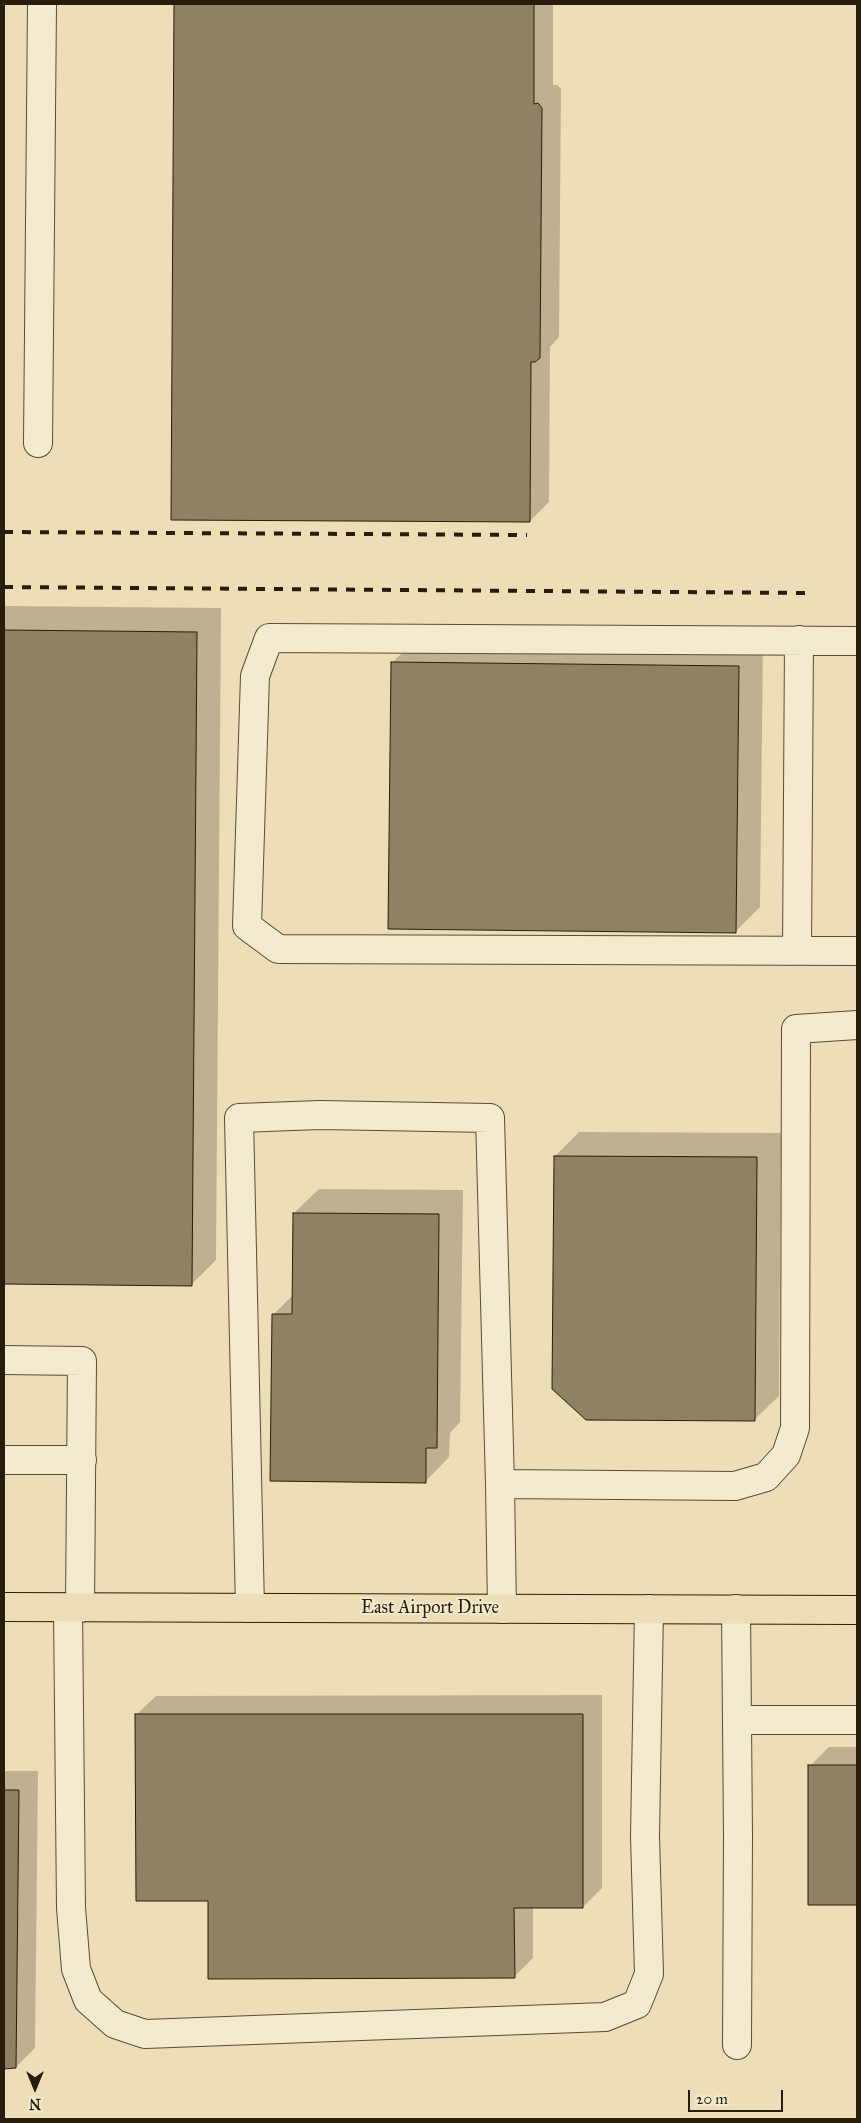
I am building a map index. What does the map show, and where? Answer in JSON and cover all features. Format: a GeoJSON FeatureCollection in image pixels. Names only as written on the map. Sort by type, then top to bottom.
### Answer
{"type":"FeatureCollection","features":[{"type":"Feature","properties":{"kind":"main road","name":"East Airport Drive"},"geometry":{"type":"LineString","coordinates":[[4,1608],[857,1610]]}},
{"type":"Feature","properties":{"kind":"lane"},"geometry":{"type":"LineString","coordinates":[[38,443],[42,4]]}},
{"type":"Feature","properties":{"kind":"lane"},"geometry":{"type":"LineString","coordinates":[[857,641],[269,638],[255,676],[248,926],[278,949],[857,951]]}},
{"type":"Feature","properties":{"kind":"lane"},"geometry":{"type":"LineString","coordinates":[[797,951],[799,640]]}},
{"type":"Feature","properties":{"kind":"lane"},"geometry":{"type":"LineString","coordinates":[[500,1484],[735,1486],[766,1477],[786,1455],[795,1428],[796,1029],[857,1025]]}},
{"type":"Feature","properties":{"kind":"lane"},"geometry":{"type":"LineString","coordinates":[[250,1608],[239,1118],[320,1114],[490,1118],[502,1609]]}},
{"type":"Feature","properties":{"kind":"lane"},"geometry":{"type":"LineString","coordinates":[[4,1360],[82,1361],[82,1460],[74,1608],[71,1908],[76,1969],[88,2000],[116,2024],[145,2034],[605,2017],[637,2004],[649,1974],[645,1836],[649,1609]]}},
{"type":"Feature","properties":{"kind":"lane"},"geometry":{"type":"LineString","coordinates":[[4,1460],[82,1460]]}},
{"type":"Feature","properties":{"kind":"lane"},"geometry":{"type":"LineString","coordinates":[[736,1609],[737,2045]]}},
{"type":"Feature","properties":{"kind":"lane"},"geometry":{"type":"LineString","coordinates":[[736,1720],[857,1720]]}},
{"type":"Feature","properties":{"kind":"building"},"geometry":{"type":"Polygon","coordinates":[[[174,4],[534,4],[534,104],[538,103],[542,108],[540,358],[535,362],[531,362],[530,522],[171,520],[174,4]]]}},
{"type":"Feature","properties":{"kind":"building"},"geometry":{"type":"Polygon","coordinates":[[[4,630],[197,632],[192,1286],[4,1284],[4,630]]]}},
{"type":"Feature","properties":{"kind":"building"},"geometry":{"type":"Polygon","coordinates":[[[391,662],[739,666],[736,933],[388,929],[391,662]]]}},
{"type":"Feature","properties":{"kind":"building"},"geometry":{"type":"Polygon","coordinates":[[[554,1156],[757,1157],[755,1421],[586,1420],[552,1389],[554,1156]]]}},
{"type":"Feature","properties":{"kind":"building"},"geometry":{"type":"Polygon","coordinates":[[[293,1213],[439,1214],[437,1448],[426,1448],[426,1483],[270,1481],[272,1314],[292,1314],[293,1213]]]}},
{"type":"Feature","properties":{"kind":"building"},"geometry":{"type":"Polygon","coordinates":[[[135,1714],[583,1714],[583,1908],[514,1908],[515,1978],[208,1979],[208,1901],[136,1901],[135,1714]]]}},
{"type":"Feature","properties":{"kind":"building"},"geometry":{"type":"Polygon","coordinates":[[[808,1765],[857,1765],[857,1905],[808,1905],[808,1765]]]}},
{"type":"Feature","properties":{"kind":"building"},"geometry":{"type":"Polygon","coordinates":[[[4,1790],[19,1790],[16,2068],[4,2069],[4,1790]]]}},
{"type":"Feature","properties":{"kind":"railway"},"geometry":{"type":"LineString","coordinates":[[4,532],[527,535]]}},
{"type":"Feature","properties":{"kind":"railway"},"geometry":{"type":"LineString","coordinates":[[4,587],[806,593]]}}]}
